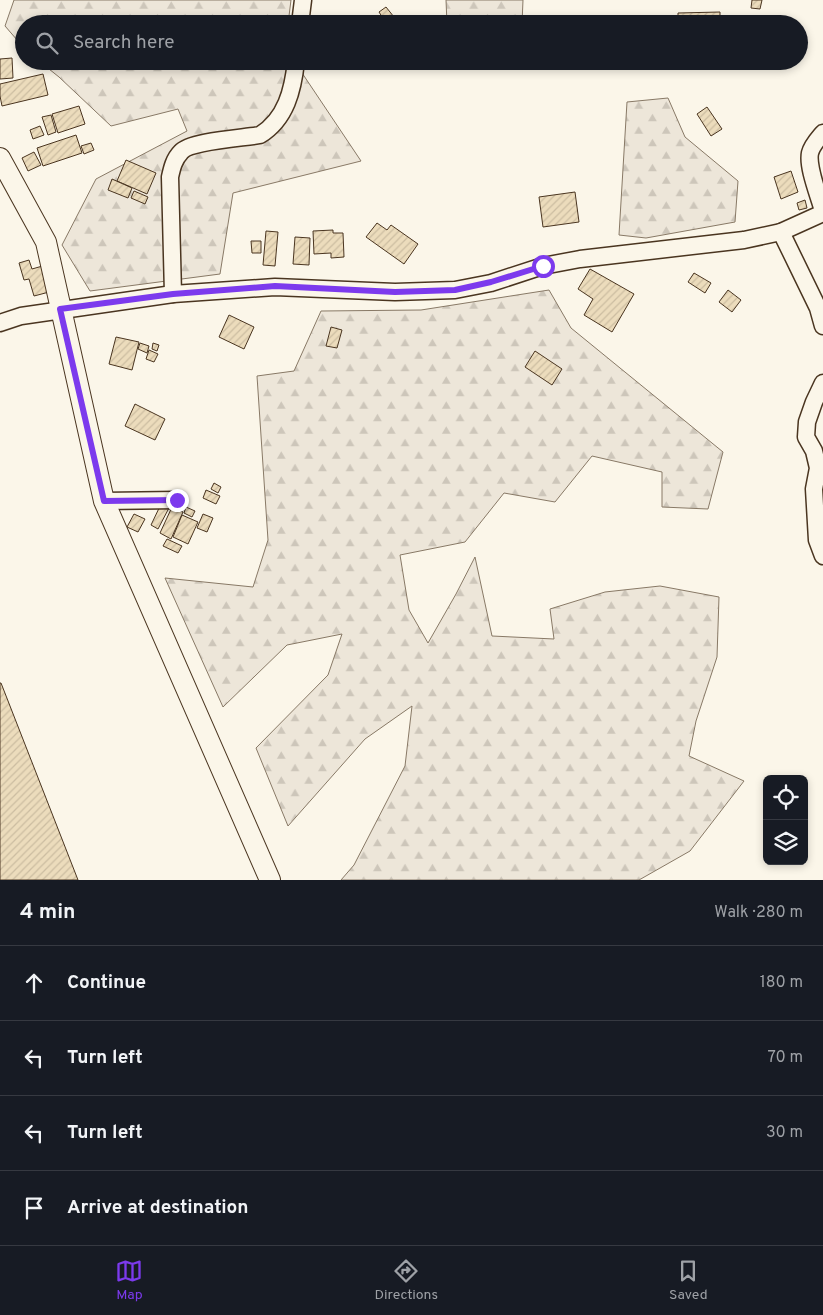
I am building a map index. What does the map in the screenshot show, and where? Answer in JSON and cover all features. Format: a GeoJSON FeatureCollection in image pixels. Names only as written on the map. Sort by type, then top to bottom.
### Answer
{"type":"FeatureCollection","features":[{"type":"Feature","properties":{"kind":"street"},"geometry":{"type":"LineString","coordinates":[[301,15],[303,0]]}},
{"type":"Feature","properties":{"kind":"street"},"geometry":{"type":"LineString","coordinates":[[173,294],[170,177],[173,163],[182,150],[195,145],[260,135],[268,130],[282,115],[295,70]]}},
{"type":"Feature","properties":{"kind":"street"},"geometry":{"type":"LineString","coordinates":[[0,323],[21,316],[60,309],[173,294],[275,286],[385,292],[455,290],[491,282],[543,266],[571,261],[744,240],[781,232],[823,212],[810,163],[810,153],[814,144],[823,133]]}},
{"type":"Feature","properties":{"kind":"street"},"geometry":{"type":"LineString","coordinates":[[0,158],[46,242],[104,501],[270,880]]}},
{"type":"Feature","properties":{"kind":"street"},"geometry":{"type":"LineString","coordinates":[[781,232],[818,308],[823,326]]}},
{"type":"Feature","properties":{"kind":"street"},"geometry":{"type":"LineString","coordinates":[[823,383],[807,422],[806,437],[814,451],[818,468],[814,490],[817,540],[823,556]]}},
{"type":"Feature","properties":{"kind":"street"},"geometry":{"type":"LineString","coordinates":[[104,501],[177,500]]}},
{"type":"Feature","properties":{"kind":"green space"},"geometry":{"type":"Polygon","coordinates":[[[14,0],[291,0],[289,15],[15,15],[15,38],[5,26],[14,0]]]}},
{"type":"Feature","properties":{"kind":"green space"},"geometry":{"type":"Polygon","coordinates":[[[446,0],[523,0],[522,15],[447,15],[446,0]]]}},
{"type":"Feature","properties":{"kind":"green space"},"geometry":{"type":"Polygon","coordinates":[[[50,70],[300,70],[361,161],[233,193],[220,274],[90,291],[62,245],[96,179],[187,131],[178,109],[111,126],[50,70]]]}},
{"type":"Feature","properties":{"kind":"green space"},"geometry":{"type":"Polygon","coordinates":[[[668,98],[685,137],[738,181],[735,222],[646,238],[619,235],[627,102],[668,98]]]}},
{"type":"Feature","properties":{"kind":"green space"},"geometry":{"type":"Polygon","coordinates":[[[549,290],[571,328],[723,452],[708,509],[662,507],[662,472],[592,456],[555,502],[504,493],[465,542],[400,555],[409,610],[428,643],[475,557],[492,636],[554,639],[550,609],[605,592],[660,586],[719,597],[717,657],[696,721],[689,756],[744,781],[690,851],[639,880],[341,880],[354,865],[405,766],[412,706],[365,739],[288,826],[256,748],[328,675],[342,634],[287,645],[223,707],[165,578],[253,587],[268,540],[257,376],[294,371],[321,311],[421,310],[549,290]]]}},
{"type":"Feature","properties":{"kind":"building"},"geometry":{"type":"Polygon","coordinates":[[[752,0],[762,0],[760,9],[751,8],[752,0]]]}},
{"type":"Feature","properties":{"kind":"building"},"geometry":{"type":"Polygon","coordinates":[[[386,7],[392,15],[381,15],[379,12],[386,7]]]}},
{"type":"Feature","properties":{"kind":"building"},"geometry":{"type":"Polygon","coordinates":[[[720,12],[720,15],[678,15],[678,13],[720,12]]]}},
{"type":"Feature","properties":{"kind":"building"},"geometry":{"type":"Polygon","coordinates":[[[12,58],[13,78],[0,79],[0,59],[12,58]]]}},
{"type":"Feature","properties":{"kind":"building"},"geometry":{"type":"Polygon","coordinates":[[[43,74],[48,95],[2,106],[0,84],[43,74]]]}},
{"type":"Feature","properties":{"kind":"building"},"geometry":{"type":"Polygon","coordinates":[[[79,106],[85,124],[58,133],[52,114],[79,106]]]}},
{"type":"Feature","properties":{"kind":"building"},"geometry":{"type":"Polygon","coordinates":[[[707,107],[722,129],[711,136],[697,114],[707,107]]]}},
{"type":"Feature","properties":{"kind":"building"},"geometry":{"type":"Polygon","coordinates":[[[51,115],[56,132],[48,135],[42,117],[51,115]]]}},
{"type":"Feature","properties":{"kind":"building"},"geometry":{"type":"Polygon","coordinates":[[[40,126],[44,135],[33,139],[30,130],[40,126]]]}},
{"type":"Feature","properties":{"kind":"building"},"geometry":{"type":"Polygon","coordinates":[[[76,135],[82,153],[43,166],[37,148],[76,135]]]}},
{"type":"Feature","properties":{"kind":"building"},"geometry":{"type":"Polygon","coordinates":[[[91,143],[94,150],[84,154],[81,146],[91,143]]]}},
{"type":"Feature","properties":{"kind":"building"},"geometry":{"type":"Polygon","coordinates":[[[34,152],[41,165],[28,171],[22,158],[34,152]]]}},
{"type":"Feature","properties":{"kind":"building"},"geometry":{"type":"Polygon","coordinates":[[[126,160],[156,173],[147,194],[117,181],[126,160]]]}},
{"type":"Feature","properties":{"kind":"building"},"geometry":{"type":"Polygon","coordinates":[[[791,171],[798,192],[781,199],[774,177],[791,171]]]}},
{"type":"Feature","properties":{"kind":"building"},"geometry":{"type":"Polygon","coordinates":[[[112,179],[132,188],[128,198],[108,190],[112,179]]]}},
{"type":"Feature","properties":{"kind":"building"},"geometry":{"type":"Polygon","coordinates":[[[134,191],[148,197],[145,204],[131,198],[134,191]]]}},
{"type":"Feature","properties":{"kind":"building"},"geometry":{"type":"Polygon","coordinates":[[[575,192],[579,222],[543,227],[539,197],[575,192]]]}},
{"type":"Feature","properties":{"kind":"building"},"geometry":{"type":"Polygon","coordinates":[[[805,200],[807,208],[799,210],[797,203],[805,200]]]}},
{"type":"Feature","properties":{"kind":"building"},"geometry":{"type":"Polygon","coordinates":[[[377,223],[387,230],[391,225],[418,244],[404,264],[366,237],[377,223]]]}},
{"type":"Feature","properties":{"kind":"building"},"geometry":{"type":"Polygon","coordinates":[[[333,230],[333,233],[343,233],[344,257],[331,258],[331,253],[314,254],[313,231],[333,230]]]}},
{"type":"Feature","properties":{"kind":"building"},"geometry":{"type":"Polygon","coordinates":[[[266,231],[278,232],[275,266],[263,265],[266,231]]]}},
{"type":"Feature","properties":{"kind":"building"},"geometry":{"type":"Polygon","coordinates":[[[295,237],[310,238],[309,265],[293,264],[295,237]]]}},
{"type":"Feature","properties":{"kind":"building"},"geometry":{"type":"Polygon","coordinates":[[[251,241],[261,241],[261,253],[252,253],[251,241]]]}},
{"type":"Feature","properties":{"kind":"building"},"geometry":{"type":"Polygon","coordinates":[[[29,260],[32,269],[46,265],[53,291],[34,296],[29,279],[24,280],[19,263],[29,260]]]}},
{"type":"Feature","properties":{"kind":"building"},"geometry":{"type":"Polygon","coordinates":[[[590,269],[634,294],[612,332],[584,315],[593,299],[578,289],[590,269]]]}},
{"type":"Feature","properties":{"kind":"building"},"geometry":{"type":"Polygon","coordinates":[[[694,273],[711,283],[705,293],[688,282],[694,273]]]}},
{"type":"Feature","properties":{"kind":"building"},"geometry":{"type":"Polygon","coordinates":[[[728,290],[741,300],[732,312],[719,302],[728,290]]]}},
{"type":"Feature","properties":{"kind":"building"},"geometry":{"type":"Polygon","coordinates":[[[229,315],[254,327],[244,349],[219,337],[229,315]]]}},
{"type":"Feature","properties":{"kind":"building"},"geometry":{"type":"Polygon","coordinates":[[[331,327],[342,330],[337,348],[326,346],[331,327]]]}},
{"type":"Feature","properties":{"kind":"building"},"geometry":{"type":"Polygon","coordinates":[[[116,337],[139,342],[132,370],[109,364],[116,337]]]}},
{"type":"Feature","properties":{"kind":"building"},"geometry":{"type":"Polygon","coordinates":[[[140,343],[149,346],[147,353],[138,349],[140,343]]]}},
{"type":"Feature","properties":{"kind":"building"},"geometry":{"type":"Polygon","coordinates":[[[153,343],[159,345],[157,351],[152,349],[153,343]]]}},
{"type":"Feature","properties":{"kind":"building"},"geometry":{"type":"Polygon","coordinates":[[[149,350],[158,354],[154,362],[146,359],[149,350]]]}},
{"type":"Feature","properties":{"kind":"building"},"geometry":{"type":"Polygon","coordinates":[[[535,351],[562,369],[552,385],[525,367],[535,351]]]}},
{"type":"Feature","properties":{"kind":"building"},"geometry":{"type":"Polygon","coordinates":[[[135,404],[165,419],[155,440],[125,426],[135,404]]]}},
{"type":"Feature","properties":{"kind":"building"},"geometry":{"type":"Polygon","coordinates":[[[214,483],[221,487],[218,493],[211,489],[214,483]]]}},
{"type":"Feature","properties":{"kind":"building"},"geometry":{"type":"Polygon","coordinates":[[[206,490],[220,496],[216,504],[203,498],[206,490]]]}},
{"type":"Feature","properties":{"kind":"building"},"geometry":{"type":"Polygon","coordinates":[[[162,502],[170,506],[158,529],[151,525],[162,502]]]}},
{"type":"Feature","properties":{"kind":"building"},"geometry":{"type":"Polygon","coordinates":[[[172,507],[183,512],[171,539],[160,533],[172,507]]]}},
{"type":"Feature","properties":{"kind":"building"},"geometry":{"type":"Polygon","coordinates":[[[186,507],[195,511],[192,517],[184,513],[186,507]]]}},
{"type":"Feature","properties":{"kind":"building"},"geometry":{"type":"Polygon","coordinates":[[[134,514],[145,519],[138,532],[127,527],[134,514]]]}},
{"type":"Feature","properties":{"kind":"building"},"geometry":{"type":"Polygon","coordinates":[[[203,514],[213,518],[207,532],[197,528],[203,514]]]}},
{"type":"Feature","properties":{"kind":"building"},"geometry":{"type":"Polygon","coordinates":[[[182,515],[198,522],[188,544],[173,537],[182,515]]]}},
{"type":"Feature","properties":{"kind":"building"},"geometry":{"type":"Polygon","coordinates":[[[167,539],[182,546],[178,553],[163,546],[167,539]]]}},
{"type":"Feature","properties":{"kind":"building"},"geometry":{"type":"Polygon","coordinates":[[[1,683],[78,880],[0,880],[1,683]]]}},
{"type":"Feature","properties":{"kind":"route"},"geometry":{"type":"LineString","coordinates":[[177,500],[104,501],[60,309],[173,294],[275,286],[395,292],[455,290],[491,282],[543,266]]}}]}
